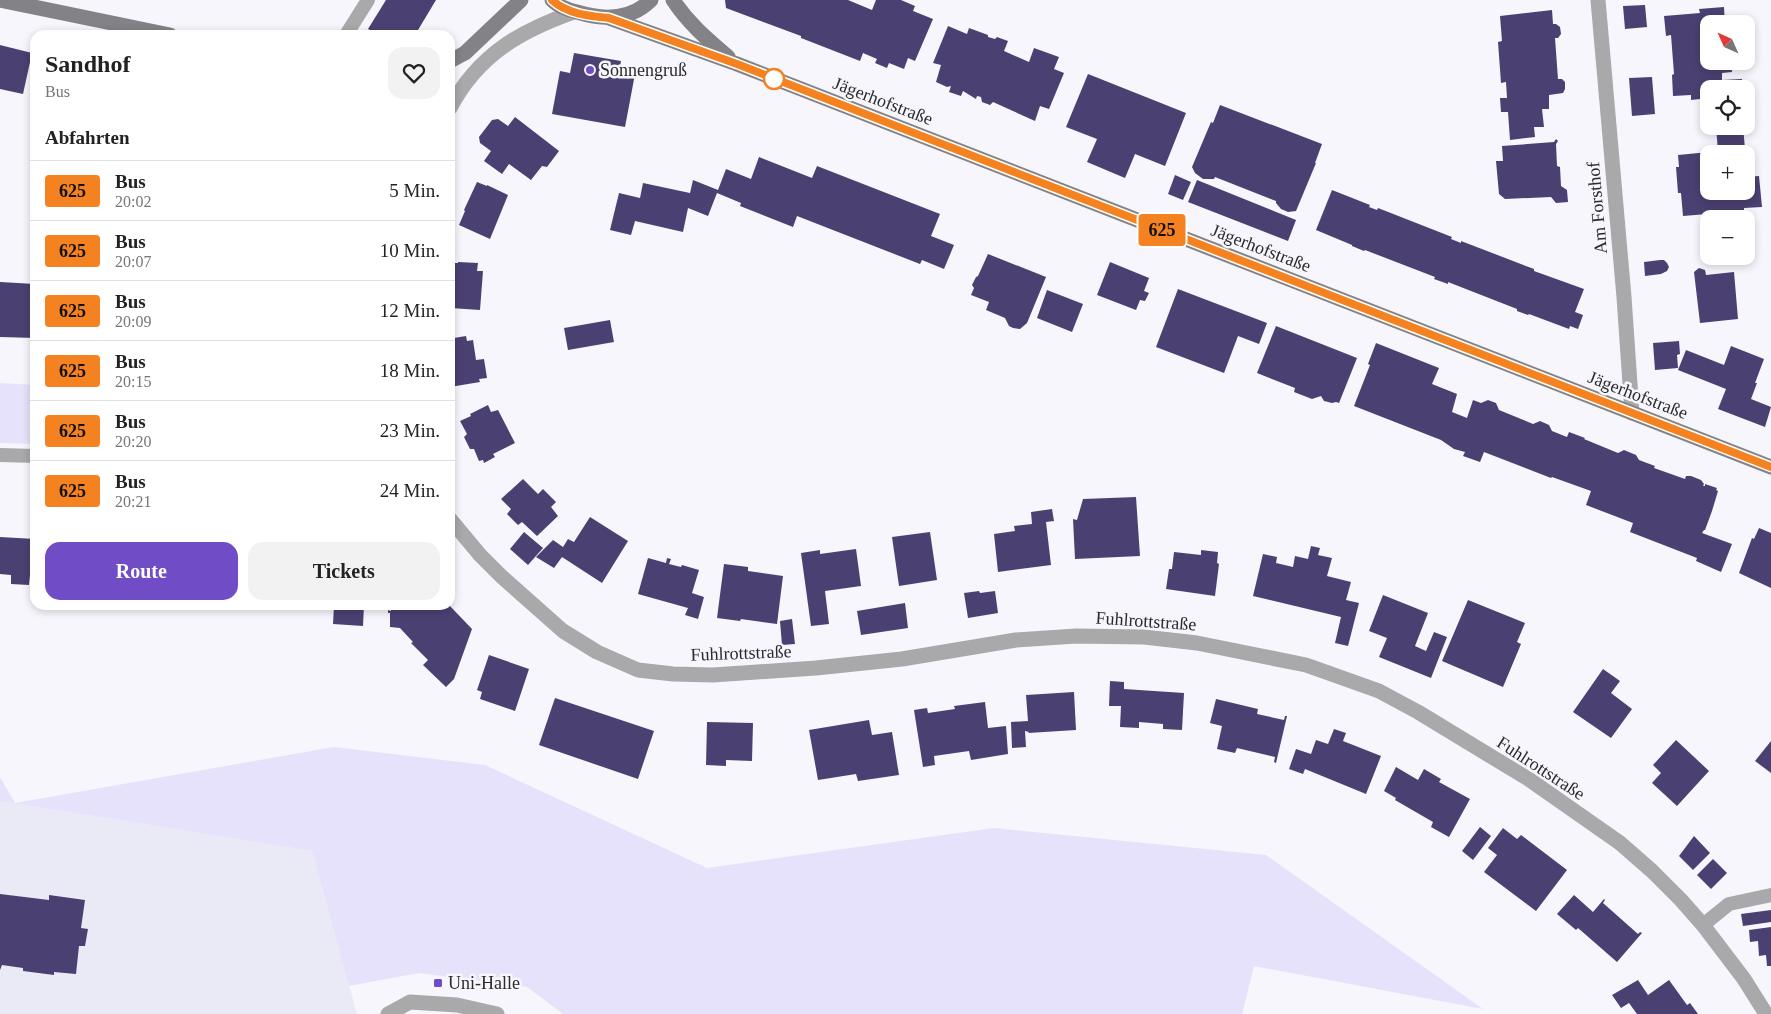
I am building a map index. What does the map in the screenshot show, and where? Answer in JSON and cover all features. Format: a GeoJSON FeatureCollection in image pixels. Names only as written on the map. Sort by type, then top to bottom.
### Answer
{"type":"FeatureCollection","features":[{"type":"Feature","properties":{"kind":"main road"},"geometry":{"type":"LineString","coordinates":[[0,0],[146,30]]}},
{"type":"Feature","properties":{"kind":"main road"},"geometry":{"type":"LineString","coordinates":[[455,58],[465,53],[521,0]]}},
{"type":"Feature","properties":{"kind":"main road"},"geometry":{"type":"LineString","coordinates":[[552,0],[563,8],[574,12],[609,18],[625,16],[636,12],[651,0]]}},
{"type":"Feature","properties":{"kind":"main road","name":"Jägerhofstraße"},"geometry":{"type":"LineString","coordinates":[[673,0],[694,28],[737,64]]}},
{"type":"Feature","properties":{"kind":"main road","name":"Jägerhofstraße"},"geometry":{"type":"LineString","coordinates":[[609,18],[737,64],[1771,467]]}},
{"type":"Feature","properties":{"kind":"street","name":"Am Forsthof"},"geometry":{"type":"LineString","coordinates":[[1598,0],[1624,297],[1632,413]]}},
{"type":"Feature","properties":{"kind":"street"},"geometry":{"type":"LineString","coordinates":[[455,100],[466,82],[505,45],[547,22],[574,12]]}},
{"type":"Feature","properties":{"kind":"street","name":"Fuhlrottstraße"},"geometry":{"type":"LineString","coordinates":[[455,525],[480,555],[502,577],[563,631],[597,652],[638,670],[673,674],[713,674],[816,668],[902,659],[1016,640],[1076,636],[1144,637],[1197,642],[1306,665],[1379,691],[1418,712],[1530,780],[1620,843],[1652,871],[1703,925],[1744,979],[1766,1014]]}},
{"type":"Feature","properties":{"kind":"street"},"geometry":{"type":"LineString","coordinates":[[388,1014],[410,1002],[457,1005],[497,1014]]}},
{"type":"Feature","properties":{"kind":"lane"},"geometry":{"type":"LineString","coordinates":[[349,30],[368,0]]}},
{"type":"Feature","properties":{"kind":"lane"},"geometry":{"type":"LineString","coordinates":[[0,455],[30,456]]}},
{"type":"Feature","properties":{"kind":"lane"},"geometry":{"type":"LineString","coordinates":[[1703,925],[1730,904],[1771,895]]}},
{"type":"Feature","properties":{"kind":"shaded area"},"geometry":{"type":"Polygon","coordinates":[[[0,383],[30,385],[30,444],[0,443],[0,383]]]}},
{"type":"Feature","properties":{"kind":"shaded area"},"geometry":{"type":"Polygon","coordinates":[[[334,747],[485,765],[707,868],[994,828],[1266,855],[1483,1009],[1254,966],[1242,1014],[563,1014],[527,987],[419,973],[349,986],[312,851],[0,801],[0,777],[15,803],[334,747]]]}},
{"type":"Feature","properties":{"kind":"shaded area"},"geometry":{"type":"Polygon","coordinates":[[[0,801],[312,851],[357,1014],[0,1014],[0,801]]]}},
{"type":"Feature","properties":{"kind":"building"},"geometry":{"type":"Polygon","coordinates":[[[386,0],[436,0],[418,30],[368,29],[386,0]]]}},
{"type":"Feature","properties":{"kind":"building"},"geometry":{"type":"Polygon","coordinates":[[[725,0],[848,0],[872,10],[876,0],[901,0],[915,6],[913,11],[933,19],[915,61],[908,58],[904,69],[889,63],[887,68],[875,63],[877,59],[863,53],[860,61],[801,38],[801,36],[726,8],[725,0]]]}},
{"type":"Feature","properties":{"kind":"building"},"geometry":{"type":"Polygon","coordinates":[[[1645,5],[1647,27],[1625,29],[1623,6],[1645,5]]]}},
{"type":"Feature","properties":{"kind":"building"},"geometry":{"type":"Polygon","coordinates":[[[1724,7],[1724,15],[1700,15],[1700,70],[1732,70],[1732,72],[1722,73],[1722,80],[1700,80],[1700,99],[1691,100],[1691,95],[1673,96],[1672,75],[1674,74],[1671,35],[1666,36],[1664,16],[1700,13],[1699,9],[1724,7]]]}},
{"type":"Feature","properties":{"kind":"building"},"geometry":{"type":"Polygon","coordinates":[[[1552,10],[1553,24],[1560,27],[1561,34],[1558,38],[1555,38],[1558,79],[1562,79],[1565,82],[1565,89],[1563,93],[1549,95],[1549,109],[1542,109],[1544,127],[1534,127],[1535,137],[1510,140],[1508,112],[1501,112],[1500,98],[1507,98],[1506,82],[1501,83],[1498,42],[1502,41],[1500,16],[1552,10]]]}},
{"type":"Feature","properties":{"kind":"building"},"geometry":{"type":"Polygon","coordinates":[[[948,26],[967,34],[969,28],[988,35],[988,37],[995,39],[997,37],[1008,41],[1004,51],[1029,62],[1034,48],[1059,57],[1054,69],[1064,73],[1049,109],[1040,106],[1035,121],[993,102],[990,105],[982,102],[981,97],[977,96],[976,99],[963,91],[961,96],[949,92],[951,86],[947,87],[936,82],[941,65],[933,63],[948,26]]]}},
{"type":"Feature","properties":{"kind":"building"},"geometry":{"type":"Polygon","coordinates":[[[0,45],[30,52],[30,62],[23,94],[0,89],[0,45]]]}},
{"type":"Feature","properties":{"kind":"building"},"geometry":{"type":"Polygon","coordinates":[[[574,53],[621,61],[619,72],[635,74],[625,127],[552,114],[560,71],[570,73],[574,53]]]}},
{"type":"Feature","properties":{"kind":"building"},"geometry":{"type":"Polygon","coordinates":[[[1088,74],[1186,113],[1165,166],[1135,154],[1125,178],[1087,162],[1097,139],[1066,127],[1088,74]]]}},
{"type":"Feature","properties":{"kind":"building"},"geometry":{"type":"Polygon","coordinates":[[[1652,77],[1655,114],[1632,116],[1629,78],[1652,77]]]}},
{"type":"Feature","properties":{"kind":"building"},"geometry":{"type":"Polygon","coordinates":[[[1220,105],[1322,144],[1296,211],[1288,212],[1281,209],[1276,201],[1215,177],[1214,179],[1203,179],[1195,173],[1192,167],[1220,105]]]}},
{"type":"Feature","properties":{"kind":"building"},"geometry":{"type":"Polygon","coordinates":[[[515,117],[559,151],[547,167],[542,166],[531,180],[509,164],[502,174],[484,161],[491,151],[480,143],[479,137],[492,120],[498,119],[508,126],[515,117]]]}},
{"type":"Feature","properties":{"kind":"building"},"geometry":{"type":"Polygon","coordinates":[[[1717,135],[1744,135],[1745,145],[1717,145],[1717,135]]]}},
{"type":"Feature","properties":{"kind":"building"},"geometry":{"type":"Polygon","coordinates":[[[1556,139],[1558,141],[1556,144],[1557,166],[1560,167],[1561,186],[1567,190],[1568,202],[1556,203],[1551,197],[1505,199],[1499,194],[1496,161],[1503,161],[1502,146],[1554,142],[1556,139]]]}},
{"type":"Feature","properties":{"kind":"building"},"geometry":{"type":"Polygon","coordinates":[[[1700,153],[1700,200],[1755,200],[1755,176],[1759,176],[1762,207],[1744,208],[1744,210],[1700,210],[1700,215],[1683,216],[1681,193],[1678,193],[1676,167],[1679,167],[1678,155],[1700,153]]]}},
{"type":"Feature","properties":{"kind":"building"},"geometry":{"type":"Polygon","coordinates":[[[759,157],[812,178],[817,166],[940,214],[931,236],[954,245],[944,269],[922,260],[920,264],[797,216],[793,227],[740,206],[741,203],[717,193],[708,216],[688,208],[683,232],[635,221],[631,235],[610,230],[619,193],[640,198],[643,183],[690,193],[693,180],[718,190],[726,169],[751,179],[759,157]]]}},
{"type":"Feature","properties":{"kind":"building"},"geometry":{"type":"Polygon","coordinates":[[[1175,175],[1191,182],[1183,200],[1168,194],[1175,175]]]}},
{"type":"Feature","properties":{"kind":"building"},"geometry":{"type":"Polygon","coordinates":[[[1197,180],[1296,220],[1288,241],[1188,202],[1197,180]]]}},
{"type":"Feature","properties":{"kind":"building"},"geometry":{"type":"Polygon","coordinates":[[[477,182],[508,195],[490,239],[459,225],[477,182]]]}},
{"type":"Feature","properties":{"kind":"building"},"geometry":{"type":"Polygon","coordinates":[[[1332,190],[1370,205],[1369,207],[1377,210],[1378,208],[1452,237],[1451,239],[1461,243],[1461,241],[1584,289],[1575,312],[1583,315],[1578,329],[1570,326],[1569,329],[1517,311],[1517,309],[1448,282],[1448,284],[1434,279],[1435,277],[1364,251],[1316,230],[1332,190]]]}},
{"type":"Feature","properties":{"kind":"building"},"geometry":{"type":"Polygon","coordinates":[[[988,254],[1046,277],[1027,323],[1020,329],[1009,326],[1005,318],[986,310],[989,302],[971,295],[974,288],[972,285],[988,254]]]}},
{"type":"Feature","properties":{"kind":"building"},"geometry":{"type":"Polygon","coordinates":[[[1664,260],[1667,263],[1669,267],[1667,271],[1661,274],[1645,276],[1644,262],[1664,260]]]}},
{"type":"Feature","properties":{"kind":"building"},"geometry":{"type":"Polygon","coordinates":[[[1110,262],[1149,278],[1144,291],[1149,293],[1145,301],[1140,300],[1136,310],[1097,295],[1110,262]]]}},
{"type":"Feature","properties":{"kind":"building"},"geometry":{"type":"Polygon","coordinates":[[[455,263],[478,263],[477,271],[483,271],[480,310],[455,308],[455,263]]]}},
{"type":"Feature","properties":{"kind":"building"},"geometry":{"type":"Polygon","coordinates":[[[1699,268],[1705,270],[1706,275],[1734,272],[1738,319],[1700,323],[1694,272],[1699,268]]]}},
{"type":"Feature","properties":{"kind":"building"},"geometry":{"type":"Polygon","coordinates":[[[0,282],[30,284],[30,338],[0,337],[0,282]]]}},
{"type":"Feature","properties":{"kind":"building"},"geometry":{"type":"Polygon","coordinates":[[[1178,289],[1267,323],[1259,344],[1238,336],[1224,373],[1156,347],[1178,289]]]}},
{"type":"Feature","properties":{"kind":"building"},"geometry":{"type":"Polygon","coordinates":[[[1047,290],[1083,304],[1072,332],[1037,318],[1047,290]]]}},
{"type":"Feature","properties":{"kind":"building"},"geometry":{"type":"Polygon","coordinates":[[[610,320],[614,342],[568,350],[564,328],[610,320]]]}},
{"type":"Feature","properties":{"kind":"building"},"geometry":{"type":"Polygon","coordinates":[[[1276,326],[1357,358],[1339,403],[1324,401],[1321,396],[1312,399],[1294,392],[1295,388],[1257,373],[1276,326]]]}},
{"type":"Feature","properties":{"kind":"building"},"geometry":{"type":"Polygon","coordinates":[[[466,336],[467,341],[473,340],[476,360],[484,359],[487,378],[479,379],[480,382],[455,386],[455,338],[466,336]]]}},
{"type":"Feature","properties":{"kind":"building"},"geometry":{"type":"Polygon","coordinates":[[[1679,341],[1678,368],[1655,370],[1653,343],[1679,341]]]}},
{"type":"Feature","properties":{"kind":"building"},"geometry":{"type":"Polygon","coordinates":[[[1376,343],[1439,368],[1432,384],[1457,394],[1452,412],[1467,418],[1473,400],[1481,403],[1488,400],[1496,403],[1499,410],[1533,424],[1540,421],[1549,425],[1552,431],[1567,437],[1569,432],[1618,453],[1624,450],[1636,455],[1639,460],[1655,466],[1654,468],[1685,479],[1686,476],[1691,476],[1701,480],[1704,484],[1703,486],[1705,484],[1717,488],[1716,490],[1718,491],[1712,511],[1702,533],[1732,544],[1721,572],[1696,561],[1697,558],[1630,532],[1633,523],[1586,505],[1591,491],[1484,452],[1480,462],[1463,456],[1465,452],[1454,449],[1441,440],[1354,406],[1370,365],[1368,364],[1376,343]]]}},
{"type":"Feature","properties":{"kind":"building"},"geometry":{"type":"Polygon","coordinates":[[[1731,346],[1764,359],[1751,399],[1771,407],[1765,427],[1718,409],[1726,389],[1678,370],[1686,350],[1724,365],[1731,346]]]}},
{"type":"Feature","properties":{"kind":"building"},"geometry":{"type":"Polygon","coordinates":[[[488,405],[491,412],[498,410],[515,443],[493,454],[495,457],[484,463],[483,460],[479,461],[474,449],[470,449],[464,437],[467,434],[460,421],[488,405]]]}},
{"type":"Feature","properties":{"kind":"building"},"geometry":{"type":"Polygon","coordinates":[[[523,479],[538,494],[543,489],[556,502],[551,507],[558,516],[537,536],[522,522],[518,525],[507,514],[511,509],[501,499],[523,479]]]}},
{"type":"Feature","properties":{"kind":"building"},"geometry":{"type":"Polygon","coordinates":[[[1136,497],[1140,556],[1075,559],[1073,519],[1077,520],[1083,499],[1136,497]]]}},
{"type":"Feature","properties":{"kind":"building"},"geometry":{"type":"Polygon","coordinates":[[[1052,509],[1054,521],[1046,522],[1051,565],[998,572],[994,534],[1015,531],[1014,526],[1032,524],[1031,512],[1052,509]]]}},
{"type":"Feature","properties":{"kind":"building"},"geometry":{"type":"Polygon","coordinates":[[[590,517],[628,541],[602,583],[562,557],[554,568],[536,557],[553,540],[563,547],[568,539],[574,542],[590,517]]]}},
{"type":"Feature","properties":{"kind":"building"},"geometry":{"type":"Polygon","coordinates":[[[1759,528],[1771,533],[1771,588],[1739,573],[1752,538],[1754,539],[1759,528]]]}},
{"type":"Feature","properties":{"kind":"building"},"geometry":{"type":"Polygon","coordinates":[[[524,532],[543,548],[528,565],[510,549],[524,532]]]}},
{"type":"Feature","properties":{"kind":"building"},"geometry":{"type":"Polygon","coordinates":[[[930,532],[937,580],[899,586],[892,537],[930,532]]]}},
{"type":"Feature","properties":{"kind":"building"},"geometry":{"type":"Polygon","coordinates":[[[0,537],[30,539],[29,585],[11,584],[11,575],[0,574],[0,537]]]}},
{"type":"Feature","properties":{"kind":"building"},"geometry":{"type":"Polygon","coordinates":[[[1311,546],[1320,548],[1318,555],[1332,558],[1327,576],[1351,582],[1346,600],[1359,603],[1348,646],[1335,643],[1341,617],[1253,596],[1263,554],[1277,557],[1276,563],[1293,567],[1295,556],[1308,559],[1311,546]]]}},
{"type":"Feature","properties":{"kind":"building"},"geometry":{"type":"Polygon","coordinates":[[[856,549],[861,586],[825,591],[829,624],[811,626],[801,553],[820,550],[820,554],[856,549]]]}},
{"type":"Feature","properties":{"kind":"building"},"geometry":{"type":"Polygon","coordinates":[[[1201,550],[1218,552],[1217,563],[1219,564],[1215,596],[1166,589],[1169,569],[1172,569],[1174,552],[1201,555],[1201,550]]]}},
{"type":"Feature","properties":{"kind":"building"},"geometry":{"type":"Polygon","coordinates":[[[648,558],[666,563],[667,558],[671,559],[669,564],[681,567],[682,565],[699,570],[692,593],[704,597],[698,619],[685,615],[688,608],[638,594],[648,558]]]}},
{"type":"Feature","properties":{"kind":"building"},"geometry":{"type":"Polygon","coordinates":[[[724,564],[748,567],[748,571],[783,576],[777,624],[717,618],[724,564]]]}},
{"type":"Feature","properties":{"kind":"building"},"geometry":{"type":"Polygon","coordinates":[[[979,591],[980,593],[995,591],[998,613],[968,618],[964,593],[979,591]]]}},
{"type":"Feature","properties":{"kind":"building"},"geometry":{"type":"Polygon","coordinates":[[[1383,595],[1428,613],[1415,646],[1426,651],[1434,632],[1447,637],[1431,678],[1379,657],[1387,638],[1369,631],[1383,595]]]}},
{"type":"Feature","properties":{"kind":"building"},"geometry":{"type":"Polygon","coordinates":[[[1468,600],[1525,623],[1517,642],[1521,644],[1503,687],[1442,661],[1468,600]]]}},
{"type":"Feature","properties":{"kind":"building"},"geometry":{"type":"Polygon","coordinates":[[[905,603],[908,628],[861,635],[857,611],[905,603]]]}},
{"type":"Feature","properties":{"kind":"building"},"geometry":{"type":"Polygon","coordinates":[[[334,610],[364,610],[363,626],[333,624],[334,610]]]}},
{"type":"Feature","properties":{"kind":"building"},"geometry":{"type":"Polygon","coordinates":[[[388,610],[454,610],[472,629],[454,679],[446,687],[423,665],[428,660],[411,643],[413,642],[400,628],[390,627],[390,613],[388,613],[388,610]]]}},
{"type":"Feature","properties":{"kind":"building"},"geometry":{"type":"Polygon","coordinates":[[[792,619],[795,644],[782,645],[780,621],[792,619]]]}},
{"type":"Feature","properties":{"kind":"building"},"geometry":{"type":"Polygon","coordinates":[[[489,655],[529,669],[515,711],[480,699],[482,692],[477,690],[489,655]]]}},
{"type":"Feature","properties":{"kind":"building"},"geometry":{"type":"Polygon","coordinates":[[[1603,669],[1620,681],[1611,693],[1632,709],[1611,738],[1573,712],[1603,669]]]}},
{"type":"Feature","properties":{"kind":"building"},"geometry":{"type":"Polygon","coordinates":[[[1110,681],[1124,682],[1124,689],[1184,693],[1182,730],[1163,729],[1163,724],[1139,722],[1139,728],[1120,727],[1121,706],[1109,706],[1110,681]]]}},
{"type":"Feature","properties":{"kind":"building"},"geometry":{"type":"Polygon","coordinates":[[[1074,692],[1076,730],[1028,733],[1025,731],[1026,747],[1012,748],[1011,722],[1028,721],[1026,695],[1074,692]]]}},
{"type":"Feature","properties":{"kind":"building"},"geometry":{"type":"Polygon","coordinates":[[[555,698],[654,731],[638,779],[539,745],[555,698]]]}},
{"type":"Feature","properties":{"kind":"building"},"geometry":{"type":"Polygon","coordinates":[[[1216,699],[1258,709],[1257,714],[1284,720],[1285,716],[1287,716],[1276,763],[1274,762],[1275,757],[1237,748],[1235,753],[1217,749],[1222,726],[1210,723],[1216,699]]]}},
{"type":"Feature","properties":{"kind":"building"},"geometry":{"type":"Polygon","coordinates":[[[985,702],[988,728],[1006,726],[1008,754],[971,760],[969,751],[934,756],[935,765],[923,767],[914,710],[927,708],[928,713],[955,709],[954,706],[985,702]]]}},
{"type":"Feature","properties":{"kind":"building"},"geometry":{"type":"Polygon","coordinates":[[[869,720],[872,735],[892,732],[899,775],[858,781],[856,774],[818,780],[809,730],[869,720]]]}},
{"type":"Feature","properties":{"kind":"building"},"geometry":{"type":"Polygon","coordinates":[[[707,722],[753,723],[752,761],[726,760],[726,766],[706,765],[707,722]]]}},
{"type":"Feature","properties":{"kind":"building"},"geometry":{"type":"Polygon","coordinates":[[[1334,729],[1346,733],[1343,741],[1381,756],[1366,794],[1305,769],[1303,774],[1289,769],[1296,749],[1311,754],[1316,740],[1328,744],[1334,729]]]}},
{"type":"Feature","properties":{"kind":"building"},"geometry":{"type":"Polygon","coordinates":[[[1676,740],[1709,771],[1677,806],[1652,783],[1661,773],[1653,765],[1676,740]]]}},
{"type":"Feature","properties":{"kind":"building"},"geometry":{"type":"Polygon","coordinates":[[[1771,741],[1771,773],[1755,761],[1771,741]]]}},
{"type":"Feature","properties":{"kind":"building"},"geometry":{"type":"Polygon","coordinates":[[[1396,767],[1418,780],[1424,769],[1441,779],[1439,782],[1470,799],[1449,837],[1431,827],[1433,822],[1395,800],[1396,798],[1384,791],[1396,767]]]}},
{"type":"Feature","properties":{"kind":"building"},"geometry":{"type":"Polygon","coordinates":[[[1480,827],[1491,836],[1473,860],[1462,851],[1480,827]]]}},
{"type":"Feature","properties":{"kind":"building"},"geometry":{"type":"Polygon","coordinates":[[[1503,828],[1517,839],[1521,835],[1567,870],[1536,911],[1484,872],[1497,855],[1488,848],[1503,828]]]}},
{"type":"Feature","properties":{"kind":"building"},"geometry":{"type":"Polygon","coordinates":[[[1694,836],[1710,853],[1693,870],[1679,856],[1694,836]]]}},
{"type":"Feature","properties":{"kind":"building"},"geometry":{"type":"Polygon","coordinates":[[[1713,859],[1727,873],[1711,889],[1697,875],[1713,859]]]}},
{"type":"Feature","properties":{"kind":"building"},"geometry":{"type":"Polygon","coordinates":[[[0,894],[49,900],[49,895],[85,900],[81,928],[88,929],[85,946],[79,946],[76,974],[54,972],[54,975],[23,971],[23,968],[2,965],[0,970],[0,894]]]}},
{"type":"Feature","properties":{"kind":"building"},"geometry":{"type":"Polygon","coordinates":[[[1574,895],[1593,912],[1604,899],[1603,903],[1638,934],[1642,933],[1617,962],[1578,928],[1576,930],[1557,914],[1574,895]]]}},
{"type":"Feature","properties":{"kind":"building"},"geometry":{"type":"Polygon","coordinates":[[[1771,910],[1771,922],[1743,926],[1741,914],[1771,910]]]}},
{"type":"Feature","properties":{"kind":"building"},"geometry":{"type":"Polygon","coordinates":[[[1771,927],[1771,966],[1767,966],[1766,955],[1759,956],[1758,941],[1750,942],[1749,930],[1771,927]]]}},
{"type":"Feature","properties":{"kind":"building"},"geometry":{"type":"Polygon","coordinates":[[[1638,980],[1648,995],[1669,980],[1687,1005],[1690,1003],[1698,1014],[1637,1014],[1629,1003],[1621,1008],[1612,995],[1638,980]]]}},
{"type":"Feature","properties":{"kind":"bus line","name":"625"},"geometry":{"type":"LineString","coordinates":[[552,0],[563,8],[574,12],[609,18],[737,64],[1771,467]]}},
{"type":"Feature","properties":{"kind":"place","name":"Sonnengruß"},"geometry":{"type":"Point","coordinates":[590,70]}},
{"type":"Feature","properties":{"kind":"place","name":"Uni-Halle"},"geometry":{"type":"Point","coordinates":[438,983]}}]}
